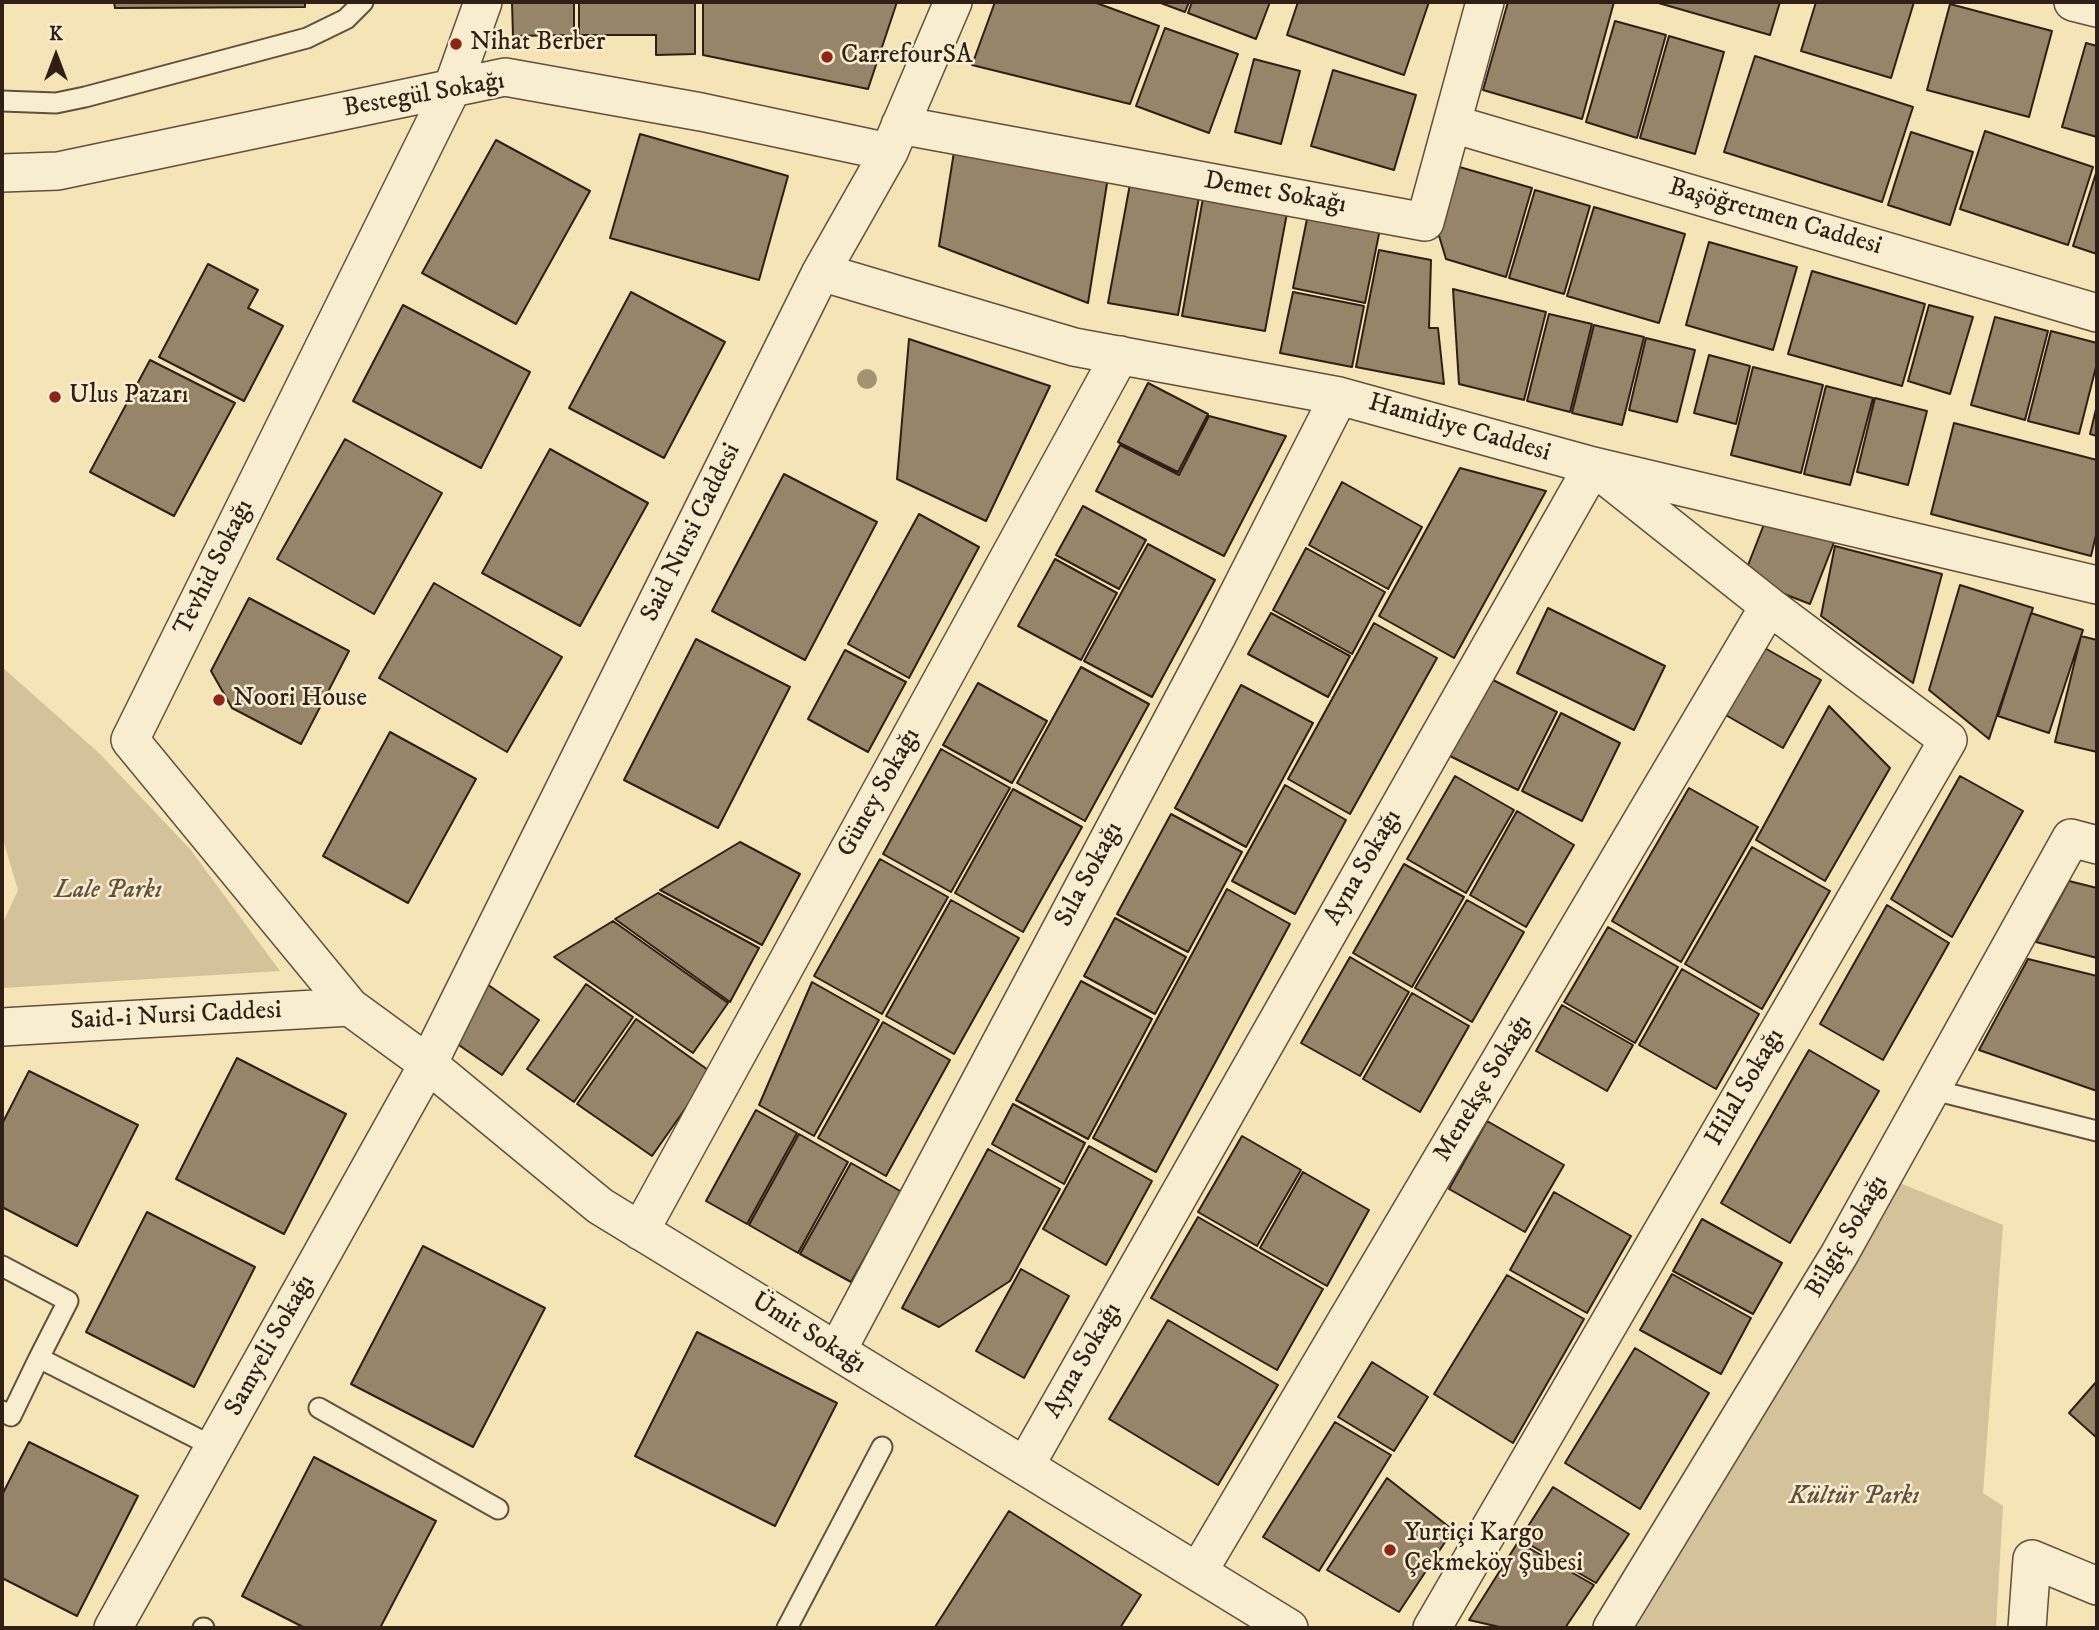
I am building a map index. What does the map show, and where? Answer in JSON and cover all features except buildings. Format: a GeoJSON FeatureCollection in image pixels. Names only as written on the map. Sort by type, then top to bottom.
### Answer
{"type":"FeatureCollection","features":[{"type":"Feature","properties":{"kind":"street"},"geometry":{"type":"LineString","coordinates":[[453,86],[483,2]]}},
{"type":"Feature","properties":{"kind":"street","name":"Said Nursi Caddesi"},"geometry":{"type":"LineString","coordinates":[[428,1064],[821,272],[894,138],[953,2]]}},
{"type":"Feature","properties":{"kind":"street","name":"Demet Sokağı"},"geometry":{"type":"LineString","coordinates":[[894,138],[1425,222],[1485,2]]}},
{"type":"Feature","properties":{"kind":"street"},"geometry":{"type":"LineString","coordinates":[[2073,2],[2097,9]]}},
{"type":"Feature","properties":{"kind":"street","name":"Bestegül Sokağı"},"geometry":{"type":"LineString","coordinates":[[2,173],[58,172],[505,77],[701,112],[894,138]]}},
{"type":"Feature","properties":{"kind":"street","name":"Tevhid Sokağı"},"geometry":{"type":"LineString","coordinates":[[351,1007],[130,740],[453,86]]}},
{"type":"Feature","properties":{"kind":"street","name":"Başöğretmen Caddesi"},"geometry":{"type":"LineString","coordinates":[[1453,124],[2097,313]]}},
{"type":"Feature","properties":{"kind":"street","name":"Hamidiye Caddesi"},"geometry":{"type":"LineString","coordinates":[[821,272],[1074,347],[1339,396],[1592,466],[2097,585]]}},
{"type":"Feature","properties":{"kind":"street","name":"Güney Sokağı"},"geometry":{"type":"LineString","coordinates":[[640,1231],[1120,355]]}},
{"type":"Feature","properties":{"kind":"street","name":"Sıla Sokağı"},"geometry":{"type":"LineString","coordinates":[[837,1351],[1211,648],[1339,396]]}},
{"type":"Feature","properties":{"kind":"street"},"geometry":{"type":"LineString","coordinates":[[1592,466],[1769,606]]}},
{"type":"Feature","properties":{"kind":"street","name":"Ayna Sokağı"},"geometry":{"type":"LineString","coordinates":[[1025,1466],[1592,466]]}},
{"type":"Feature","properties":{"kind":"street","name":"Menekşe Sokağı"},"geometry":{"type":"LineString","coordinates":[[1198,1572],[1769,606]]}},
{"type":"Feature","properties":{"kind":"street","name":"Hilal Sokağı"},"geometry":{"type":"LineString","coordinates":[[1432,1628],[1948,740],[1769,606]]}},
{"type":"Feature","properties":{"kind":"street","name":"Bilgiç Sokağı"},"geometry":{"type":"LineString","coordinates":[[1612,1628],[1839,1255],[1930,1089],[2084,842]]}},
{"type":"Feature","properties":{"kind":"street","name":"Said-i Nursi Caddesi"},"geometry":{"type":"LineString","coordinates":[[2,1027],[351,1007]]}},
{"type":"Feature","properties":{"kind":"street","name":"Ümit Sokağı"},"geometry":{"type":"LineString","coordinates":[[351,1007],[428,1064],[600,1206],[1289,1628]]}},
{"type":"Feature","properties":{"kind":"street","name":"Samyeli Sokağı"},"geometry":{"type":"LineString","coordinates":[[113,1628],[428,1064]]}},
{"type":"Feature","properties":{"kind":"street"},"geometry":{"type":"LineString","coordinates":[[2027,1628],[2032,1559],[2097,1586]]}},
{"type":"Feature","properties":{"kind":"lane"},"geometry":{"type":"LineString","coordinates":[[2,102],[56,103],[85,97],[307,38],[346,19],[363,2]]}},
{"type":"Feature","properties":{"kind":"lane"},"geometry":{"type":"LineString","coordinates":[[1930,1089],[2097,1131]]}},
{"type":"Feature","properties":{"kind":"lane"},"geometry":{"type":"LineString","coordinates":[[2,1266],[68,1301],[12,1416],[2,1411]]}},
{"type":"Feature","properties":{"kind":"lane"},"geometry":{"type":"LineString","coordinates":[[39,1358],[214,1447]]}},
{"type":"Feature","properties":{"kind":"lane"},"geometry":{"type":"LineString","coordinates":[[320,1408],[498,1509]]}},
{"type":"Feature","properties":{"kind":"lane"},"geometry":{"type":"LineString","coordinates":[[787,1628],[882,1447]]}},
{"type":"Feature","properties":{"kind":"green space","name":"Lale Parkı"},"geometry":{"type":"Polygon","coordinates":[[[2,667],[100,754],[190,849],[280,971],[2,988],[2,925],[18,890],[2,836],[2,667]]]}},
{"type":"Feature","properties":{"kind":"green space","name":"Kültür Parkı"},"geometry":{"type":"Polygon","coordinates":[[[1890,1179],[2003,1225],[1983,1493],[2003,1506],[1996,1628],[1627,1628],[1890,1179]]]}},
{"type":"Feature","properties":{"kind":"place","name":"Nihat Berber"},"geometry":{"type":"Point","coordinates":[456,44]}},
{"type":"Feature","properties":{"kind":"place","name":"CarrefourSA"},"geometry":{"type":"Point","coordinates":[827,57]}},
{"type":"Feature","properties":{"kind":"place","name":"Ulus Pazarı"},"geometry":{"type":"Point","coordinates":[55,397]}},
{"type":"Feature","properties":{"kind":"place","name":"Noori House"},"geometry":{"type":"Point","coordinates":[219,700]}},
{"type":"Feature","properties":{"kind":"place","name":"Yurtiçi Kargo Çekmeköy Şubesi"},"geometry":{"type":"Point","coordinates":[1390,1550]}}]}
